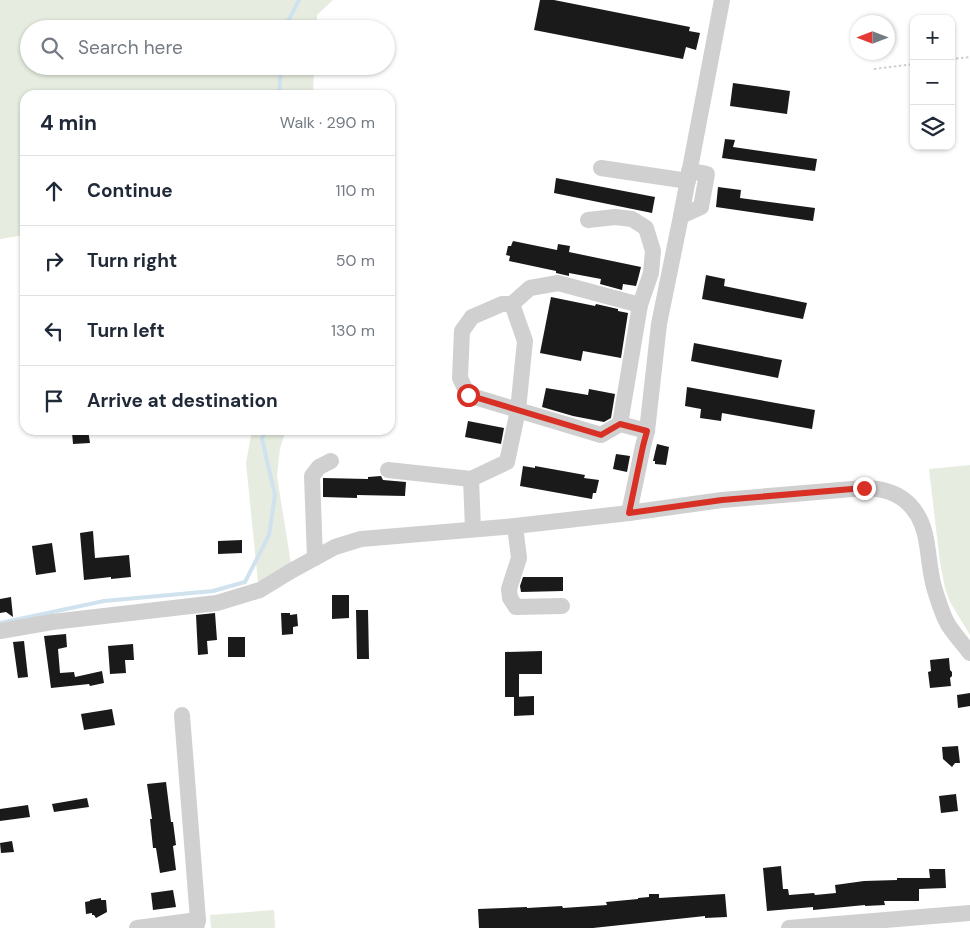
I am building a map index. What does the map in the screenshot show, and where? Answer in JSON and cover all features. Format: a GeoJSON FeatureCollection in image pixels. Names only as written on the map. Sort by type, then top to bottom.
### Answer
{"type":"FeatureCollection","features":[{"type":"Feature","properties":{"kind":"street"},"geometry":{"type":"LineString","coordinates":[[629,513],[647,431],[659,324],[722,0]]}},
{"type":"Feature","properties":{"kind":"street"},"geometry":{"type":"LineString","coordinates":[[601,168],[688,176]]}},
{"type":"Feature","properties":{"kind":"street"},"geometry":{"type":"LineString","coordinates":[[588,220],[615,217],[632,220],[646,228],[653,251],[651,273],[638,312],[620,424]]}},
{"type":"Feature","properties":{"kind":"street"},"geometry":{"type":"LineString","coordinates":[[647,431],[620,424],[601,435],[468,395],[460,378],[462,331],[472,317],[502,304],[512,304],[530,288],[558,283],[638,312],[659,324]]}},
{"type":"Feature","properties":{"kind":"street"},"geometry":{"type":"LineString","coordinates":[[388,470],[471,479],[507,462],[518,410],[525,342],[512,304]]}},
{"type":"Feature","properties":{"kind":"street"},"geometry":{"type":"LineString","coordinates":[[315,558],[312,476],[319,467],[331,461]]}},
{"type":"Feature","properties":{"kind":"street"},"geometry":{"type":"LineString","coordinates":[[471,479],[473,529]]}},
{"type":"Feature","properties":{"kind":"street"},"geometry":{"type":"LineString","coordinates":[[0,632],[52,622],[218,603],[260,590],[334,547],[360,539],[515,526],[722,500],[877,488],[898,495],[918,514],[925,533],[934,586],[948,624],[970,653]]}},
{"type":"Feature","properties":{"kind":"street"},"geometry":{"type":"LineString","coordinates":[[515,526],[519,558],[509,589],[510,598],[516,607],[562,606]]}},
{"type":"Feature","properties":{"kind":"street"},"geometry":{"type":"LineString","coordinates":[[137,928],[197,924],[182,715]]}},
{"type":"Feature","properties":{"kind":"street"},"geometry":{"type":"LineString","coordinates":[[789,928],[970,914]]}},
{"type":"Feature","properties":{"kind":"path"},"geometry":{"type":"LineString","coordinates":[[955,59],[970,57]]}},
{"type":"Feature","properties":{"kind":"path"},"geometry":{"type":"LineString","coordinates":[[874,69],[910,64]]}},
{"type":"Feature","properties":{"kind":"shaded area"},"geometry":{"type":"Polygon","coordinates":[[[0,0],[333,0],[317,15],[317,20],[20,20],[20,75],[314,75],[313,90],[20,90],[20,236],[0,239],[0,0]]]}},
{"type":"Feature","properties":{"kind":"shaded area"},"geometry":{"type":"Polygon","coordinates":[[[251,435],[284,435],[280,448],[277,476],[291,564],[258,582],[246,463],[251,435]]]}},
{"type":"Feature","properties":{"kind":"shaded area"},"geometry":{"type":"Polygon","coordinates":[[[970,465],[970,635],[950,602],[945,588],[929,469],[970,465]]]}},
{"type":"Feature","properties":{"kind":"shaded area"},"geometry":{"type":"Polygon","coordinates":[[[274,910],[275,928],[211,928],[210,915],[274,910]]]}},
{"type":"Feature","properties":{"kind":"building"},"geometry":{"type":"Polygon","coordinates":[[[540,0],[554,0],[690,27],[689,31],[700,33],[696,50],[686,47],[683,59],[534,30],[540,0]]]}},
{"type":"Feature","properties":{"kind":"building"},"geometry":{"type":"Polygon","coordinates":[[[733,83],[790,91],[787,114],[730,106],[733,83]]]}},
{"type":"Feature","properties":{"kind":"building"},"geometry":{"type":"Polygon","coordinates":[[[725,139],[735,140],[733,147],[817,159],[815,171],[722,158],[725,139]]]}},
{"type":"Feature","properties":{"kind":"building"},"geometry":{"type":"Polygon","coordinates":[[[556,178],[655,197],[652,213],[554,193],[556,178]]]}},
{"type":"Feature","properties":{"kind":"building"},"geometry":{"type":"Polygon","coordinates":[[[718,187],[741,190],[740,198],[815,208],[813,221],[716,207],[718,187]]]}},
{"type":"Feature","properties":{"kind":"building"},"geometry":{"type":"Polygon","coordinates":[[[513,241],[557,250],[558,244],[570,246],[569,252],[641,267],[636,286],[623,284],[622,290],[600,284],[601,279],[569,273],[569,276],[556,273],[556,271],[509,261],[510,256],[506,255],[508,246],[511,246],[513,241]]]}},
{"type":"Feature","properties":{"kind":"building"},"geometry":{"type":"Polygon","coordinates":[[[706,275],[725,279],[724,286],[807,303],[803,319],[702,299],[706,275]]]}},
{"type":"Feature","properties":{"kind":"building"},"geometry":{"type":"Polygon","coordinates":[[[551,297],[595,306],[596,304],[628,313],[621,358],[583,351],[581,361],[540,353],[551,297]]]}},
{"type":"Feature","properties":{"kind":"building"},"geometry":{"type":"Polygon","coordinates":[[[694,343],[782,360],[778,378],[691,361],[694,343]]]}},
{"type":"Feature","properties":{"kind":"building"},"geometry":{"type":"Polygon","coordinates":[[[687,387],[815,410],[812,429],[722,413],[721,421],[700,418],[701,409],[685,406],[687,387]]]}},
{"type":"Feature","properties":{"kind":"building"},"geometry":{"type":"Polygon","coordinates":[[[546,388],[588,395],[589,389],[615,394],[611,418],[604,422],[542,407],[546,388]]]}},
{"type":"Feature","properties":{"kind":"building"},"geometry":{"type":"Polygon","coordinates":[[[468,421],[504,428],[501,444],[465,437],[468,421]]]}},
{"type":"Feature","properties":{"kind":"building"},"geometry":{"type":"Polygon","coordinates":[[[72,435],[89,435],[90,443],[73,444],[72,435]]]}},
{"type":"Feature","properties":{"kind":"building"},"geometry":{"type":"Polygon","coordinates":[[[657,444],[669,447],[666,465],[655,464],[655,461],[653,461],[657,444]]]}},
{"type":"Feature","properties":{"kind":"building"},"geometry":{"type":"Polygon","coordinates":[[[616,454],[630,456],[627,472],[613,469],[616,454]]]}},
{"type":"Feature","properties":{"kind":"building"},"geometry":{"type":"Polygon","coordinates":[[[523,466],[535,468],[535,466],[585,475],[584,478],[599,480],[596,493],[593,493],[592,499],[520,486],[523,466]]]}},
{"type":"Feature","properties":{"kind":"building"},"geometry":{"type":"Polygon","coordinates":[[[381,476],[383,480],[406,482],[405,496],[357,495],[357,498],[323,497],[323,478],[368,479],[368,477],[381,476]]]}},
{"type":"Feature","properties":{"kind":"building"},"geometry":{"type":"Polygon","coordinates":[[[93,531],[95,558],[129,555],[131,577],[84,580],[80,533],[93,531]]]}},
{"type":"Feature","properties":{"kind":"building"},"geometry":{"type":"Polygon","coordinates":[[[242,540],[242,553],[218,554],[218,541],[242,540]]]}},
{"type":"Feature","properties":{"kind":"building"},"geometry":{"type":"Polygon","coordinates":[[[52,543],[56,572],[36,575],[32,546],[52,543]]]}},
{"type":"Feature","properties":{"kind":"building"},"geometry":{"type":"Polygon","coordinates":[[[523,577],[563,577],[563,591],[521,592],[520,586],[523,577]]]}},
{"type":"Feature","properties":{"kind":"building"},"geometry":{"type":"Polygon","coordinates":[[[332,595],[349,595],[349,618],[332,619],[332,595]]]}},
{"type":"Feature","properties":{"kind":"building"},"geometry":{"type":"Polygon","coordinates":[[[11,597],[13,617],[6,612],[0,613],[0,599],[11,597]]]}},
{"type":"Feature","properties":{"kind":"building"},"geometry":{"type":"Polygon","coordinates":[[[356,610],[368,610],[369,659],[357,659],[356,610]]]}},
{"type":"Feature","properties":{"kind":"building"},"geometry":{"type":"Polygon","coordinates":[[[215,613],[217,640],[207,641],[208,654],[198,655],[196,615],[215,613]]]}},
{"type":"Feature","properties":{"kind":"building"},"geometry":{"type":"Polygon","coordinates":[[[281,613],[297,614],[298,626],[293,627],[293,634],[282,635],[281,613]]]}},
{"type":"Feature","properties":{"kind":"building"},"geometry":{"type":"Polygon","coordinates":[[[66,634],[67,647],[58,649],[60,673],[74,672],[75,677],[102,671],[104,683],[90,686],[89,684],[51,688],[44,636],[66,634]]]}},
{"type":"Feature","properties":{"kind":"building"},"geometry":{"type":"Polygon","coordinates":[[[228,637],[245,637],[245,657],[228,657],[228,637]]]}},
{"type":"Feature","properties":{"kind":"building"},"geometry":{"type":"Polygon","coordinates":[[[24,641],[28,677],[18,678],[13,642],[24,641]]]}},
{"type":"Feature","properties":{"kind":"building"},"geometry":{"type":"Polygon","coordinates":[[[133,644],[134,660],[125,660],[126,673],[110,674],[108,646],[133,644]]]}},
{"type":"Feature","properties":{"kind":"building"},"geometry":{"type":"Polygon","coordinates":[[[542,651],[542,674],[519,674],[519,697],[505,697],[505,652],[542,651]]]}},
{"type":"Feature","properties":{"kind":"building"},"geometry":{"type":"Polygon","coordinates":[[[949,658],[950,670],[952,672],[950,678],[951,686],[930,688],[928,672],[931,671],[930,660],[949,658]]]}},
{"type":"Feature","properties":{"kind":"building"},"geometry":{"type":"Polygon","coordinates":[[[970,693],[970,706],[958,708],[957,695],[970,693]]]}},
{"type":"Feature","properties":{"kind":"building"},"geometry":{"type":"Polygon","coordinates":[[[534,696],[534,715],[514,716],[514,697],[534,696]]]}},
{"type":"Feature","properties":{"kind":"building"},"geometry":{"type":"Polygon","coordinates":[[[112,709],[115,725],[84,730],[81,714],[112,709]]]}},
{"type":"Feature","properties":{"kind":"building"},"geometry":{"type":"Polygon","coordinates":[[[958,746],[960,763],[955,763],[952,767],[943,759],[942,747],[958,746]]]}},
{"type":"Feature","properties":{"kind":"building"},"geometry":{"type":"Polygon","coordinates":[[[166,782],[176,845],[173,846],[176,870],[160,873],[156,848],[153,848],[150,819],[152,819],[147,784],[166,782]]]}},
{"type":"Feature","properties":{"kind":"building"},"geometry":{"type":"Polygon","coordinates":[[[956,794],[958,811],[941,813],[939,796],[956,794]]]}},
{"type":"Feature","properties":{"kind":"building"},"geometry":{"type":"Polygon","coordinates":[[[87,798],[89,807],[54,812],[52,804],[87,798]]]}},
{"type":"Feature","properties":{"kind":"building"},"geometry":{"type":"Polygon","coordinates":[[[28,805],[30,817],[0,821],[0,809],[28,805]]]}},
{"type":"Feature","properties":{"kind":"building"},"geometry":{"type":"Polygon","coordinates":[[[12,841],[14,852],[1,853],[0,843],[12,841]]]}},
{"type":"Feature","properties":{"kind":"building"},"geometry":{"type":"Polygon","coordinates":[[[781,866],[783,889],[788,889],[789,895],[836,893],[835,885],[864,881],[930,878],[929,869],[945,869],[946,888],[919,889],[919,901],[884,901],[885,905],[813,910],[813,907],[767,911],[763,868],[781,866]]]}},
{"type":"Feature","properties":{"kind":"building"},"geometry":{"type":"Polygon","coordinates":[[[173,890],[176,907],[153,910],[151,893],[173,890]]]}},
{"type":"Feature","properties":{"kind":"building"},"geometry":{"type":"Polygon","coordinates":[[[649,894],[659,894],[659,898],[725,894],[727,917],[705,918],[705,916],[593,928],[479,928],[478,909],[562,906],[563,908],[607,905],[606,902],[649,897],[649,894]]]}},
{"type":"Feature","properties":{"kind":"building"},"geometry":{"type":"Polygon","coordinates":[[[101,898],[101,900],[106,900],[107,912],[96,918],[92,913],[86,914],[85,902],[101,898]]]}},
{"type":"Feature","properties":{"kind":"waterway"},"geometry":{"type":"LineString","coordinates":[[289,20],[299,0]]}},
{"type":"Feature","properties":{"kind":"waterway"},"geometry":{"type":"LineString","coordinates":[[279,90],[280,75]]}},
{"type":"Feature","properties":{"kind":"waterway"},"geometry":{"type":"LineString","coordinates":[[0,623],[104,601],[213,591],[245,582],[269,535],[275,495],[262,439],[263,435]]}},
{"type":"Feature","properties":{"kind":"route"},"geometry":{"type":"LineString","coordinates":[[468,395],[601,435],[620,424],[647,431],[629,513],[722,500],[864,488]]}}]}
